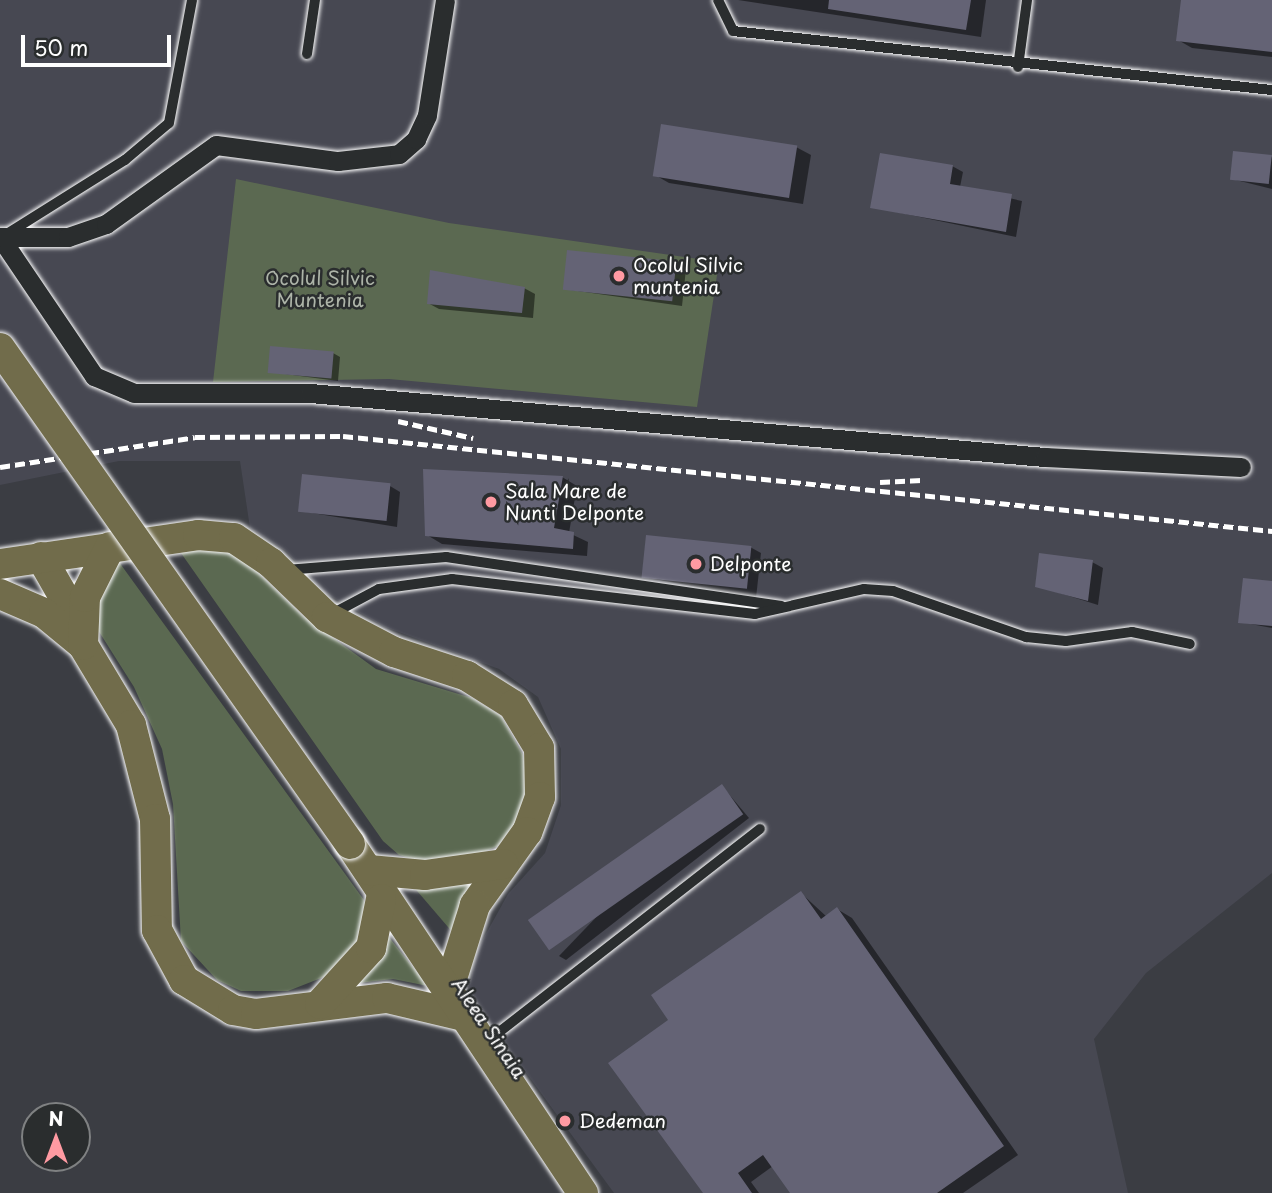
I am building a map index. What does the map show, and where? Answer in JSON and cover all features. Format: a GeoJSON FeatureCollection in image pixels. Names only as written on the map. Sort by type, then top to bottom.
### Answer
{"type":"FeatureCollection","features":[{"type":"Feature","properties":{"kind":"main road","name":"Aleea Sinaia"},"geometry":{"type":"LineString","coordinates":[[0,348],[369,870],[381,899],[583,1193]]}},
{"type":"Feature","properties":{"kind":"main road"},"geometry":{"type":"LineString","coordinates":[[15,563],[110,547],[214,534],[250,545],[327,617],[394,652],[467,676],[513,705],[527,723],[539,748],[540,797],[527,832],[475,905],[453,975]]}},
{"type":"Feature","properties":{"kind":"main road"},"geometry":{"type":"LineString","coordinates":[[82,635],[85,597],[110,547]]}},
{"type":"Feature","properties":{"kind":"main road"},"geometry":{"type":"LineString","coordinates":[[15,563],[44,613]]}},
{"type":"Feature","properties":{"kind":"main road"},"geometry":{"type":"LineString","coordinates":[[15,563],[82,635],[143,756],[155,819],[155,908],[167,955],[184,980],[233,1010],[278,1014],[320,1004],[387,998],[463,1016]]}},
{"type":"Feature","properties":{"kind":"main road"},"geometry":{"type":"LineString","coordinates":[[0,594],[44,613],[82,635]]}},
{"type":"Feature","properties":{"kind":"main road"},"geometry":{"type":"LineString","coordinates":[[369,870],[425,875],[503,864]]}},
{"type":"Feature","properties":{"kind":"main road","name":"Aleea Sinaia"},"geometry":{"type":"LineString","coordinates":[[369,870],[394,890],[602,1193]]}},
{"type":"Feature","properties":{"kind":"main road"},"geometry":{"type":"LineString","coordinates":[[320,1004],[371,948],[381,899]]}},
{"type":"Feature","properties":{"kind":"street"},"geometry":{"type":"LineString","coordinates":[[0,238],[68,237],[106,224],[216,145],[357,162],[399,154],[416,139],[426,115],[445,0]]}},
{"type":"Feature","properties":{"kind":"street"},"geometry":{"type":"LineString","coordinates":[[0,228],[0,238],[94,376],[134,393],[310,393],[1045,457],[1241,467]]}},
{"type":"Feature","properties":{"kind":"lane"},"geometry":{"type":"LineString","coordinates":[[0,238],[125,160],[169,123],[192,0]]}},
{"type":"Feature","properties":{"kind":"lane"},"geometry":{"type":"LineString","coordinates":[[307,54],[315,0]]}},
{"type":"Feature","properties":{"kind":"lane"},"geometry":{"type":"LineString","coordinates":[[718,0],[733,31],[1018,67],[1272,90]]}},
{"type":"Feature","properties":{"kind":"lane"},"geometry":{"type":"LineString","coordinates":[[1018,67],[1027,0]]}},
{"type":"Feature","properties":{"kind":"lane"},"geometry":{"type":"LineString","coordinates":[[279,571],[446,557],[792,608]]}},
{"type":"Feature","properties":{"kind":"lane"},"geometry":{"type":"LineString","coordinates":[[327,617],[379,589],[452,579],[755,614],[792,608],[864,589],[893,591],[1026,637],[1066,641],[1132,632],[1190,644]]}},
{"type":"Feature","properties":{"kind":"lane"},"geometry":{"type":"LineString","coordinates":[[495,1036],[760,829]]}},
{"type":"Feature","properties":{"kind":"shaded area"},"geometry":{"type":"Polygon","coordinates":[[[0,0],[1272,0],[1272,873],[1146,973],[1094,1039],[1128,1193],[614,1193],[468,993],[477,950],[508,894],[545,853],[561,805],[561,749],[538,697],[499,669],[385,627],[325,593],[286,551],[250,528],[240,461],[119,461],[0,485],[0,0]]]}},
{"type":"Feature","properties":{"kind":"green space","name":"Ocolul Silvic Muntenia"},"geometry":{"type":"Polygon","coordinates":[[[236,179],[449,223],[719,262],[697,407],[389,379],[213,382],[236,179]]]}},
{"type":"Feature","properties":{"kind":"green space"},"geometry":{"type":"Polygon","coordinates":[[[192,548],[223,549],[249,564],[303,616],[376,669],[472,698],[501,716],[523,755],[527,781],[521,815],[498,846],[464,860],[423,862],[399,855],[383,841],[181,553],[192,548]]]}},
{"type":"Feature","properties":{"kind":"green space"},"geometry":{"type":"Polygon","coordinates":[[[119,562],[364,900],[370,921],[365,938],[334,973],[288,991],[241,991],[217,980],[181,941],[173,804],[162,749],[134,687],[91,619],[119,562]]]}},
{"type":"Feature","properties":{"kind":"green space"},"geometry":{"type":"Polygon","coordinates":[[[481,879],[454,934],[412,885],[481,879]]]}},
{"type":"Feature","properties":{"kind":"green space"},"geometry":{"type":"Polygon","coordinates":[[[388,936],[428,986],[393,979],[359,983],[388,936]]]}},
{"type":"Feature","properties":{"kind":"building"},"geometry":{"type":"Polygon","coordinates":[[[829,0],[971,0],[966,30],[828,9],[829,0]]]}},
{"type":"Feature","properties":{"kind":"building"},"geometry":{"type":"Polygon","coordinates":[[[1181,0],[1272,0],[1272,52],[1176,41],[1181,0]]]}},
{"type":"Feature","properties":{"kind":"building"},"geometry":{"type":"Polygon","coordinates":[[[661,124],[797,146],[789,198],[653,176],[661,124]]]}},
{"type":"Feature","properties":{"kind":"building"},"geometry":{"type":"Polygon","coordinates":[[[1233,151],[1272,155],[1269,184],[1230,180],[1233,151]]]}},
{"type":"Feature","properties":{"kind":"building"},"geometry":{"type":"Polygon","coordinates":[[[880,153],[953,165],[950,184],[1012,194],[1006,232],[870,208],[880,153]]]}},
{"type":"Feature","properties":{"kind":"building","name":"Ocolul Silvic muntenia"},"geometry":{"type":"Polygon","coordinates":[[[567,250],[676,261],[672,301],[563,290],[567,250]]]}},
{"type":"Feature","properties":{"kind":"building"},"geometry":{"type":"Polygon","coordinates":[[[430,270],[525,287],[522,313],[427,304],[430,270]]]}},
{"type":"Feature","properties":{"kind":"building"},"geometry":{"type":"Polygon","coordinates":[[[270,346],[334,352],[331,378],[268,373],[270,346]]]}},
{"type":"Feature","properties":{"kind":"building","name":"Sala Mare de Nunti Delponte"},"geometry":{"type":"Polygon","coordinates":[[[423,469],[563,476],[554,528],[574,532],[573,549],[425,536],[423,469]]]}},
{"type":"Feature","properties":{"kind":"building"},"geometry":{"type":"Polygon","coordinates":[[[302,474],[391,483],[387,521],[298,512],[302,474]]]}},
{"type":"Feature","properties":{"kind":"building","name":"Delponte"},"geometry":{"type":"Polygon","coordinates":[[[646,535],[751,546],[747,589],[642,578],[646,535]]]}},
{"type":"Feature","properties":{"kind":"building"},"geometry":{"type":"Polygon","coordinates":[[[1039,553],[1093,560],[1088,601],[1035,587],[1039,553]]]}},
{"type":"Feature","properties":{"kind":"building"},"geometry":{"type":"Polygon","coordinates":[[[1243,578],[1272,581],[1272,626],[1238,623],[1243,578]]]}},
{"type":"Feature","properties":{"kind":"building"},"geometry":{"type":"Polygon","coordinates":[[[722,784],[743,814],[549,950],[528,920],[722,784]]]}},
{"type":"Feature","properties":{"kind":"building"},"geometry":{"type":"Polygon","coordinates":[[[801,891],[821,919],[837,907],[1004,1146],[937,1193],[790,1193],[763,1155],[738,1173],[752,1193],[703,1193],[608,1063],[668,1020],[651,995],[801,891]]]}},
{"type":"Feature","properties":{"kind":"railway"},"geometry":{"type":"LineString","coordinates":[[398,421],[473,438]]}},
{"type":"Feature","properties":{"kind":"railway"},"geometry":{"type":"LineString","coordinates":[[0,467],[195,437],[343,436],[1272,531]]}},
{"type":"Feature","properties":{"kind":"railway"},"geometry":{"type":"LineString","coordinates":[[880,482],[922,480]]}},
{"type":"Feature","properties":{"kind":"place","name":"Ocolul Silvic muntenia"},"geometry":{"type":"Point","coordinates":[619,276]}},
{"type":"Feature","properties":{"kind":"place","name":"Sala Mare de Nunti Delponte"},"geometry":{"type":"Point","coordinates":[491,502]}},
{"type":"Feature","properties":{"kind":"place","name":"Delponte"},"geometry":{"type":"Point","coordinates":[696,564]}},
{"type":"Feature","properties":{"kind":"place","name":"Dedeman"},"geometry":{"type":"Point","coordinates":[565,1121]}}]}
